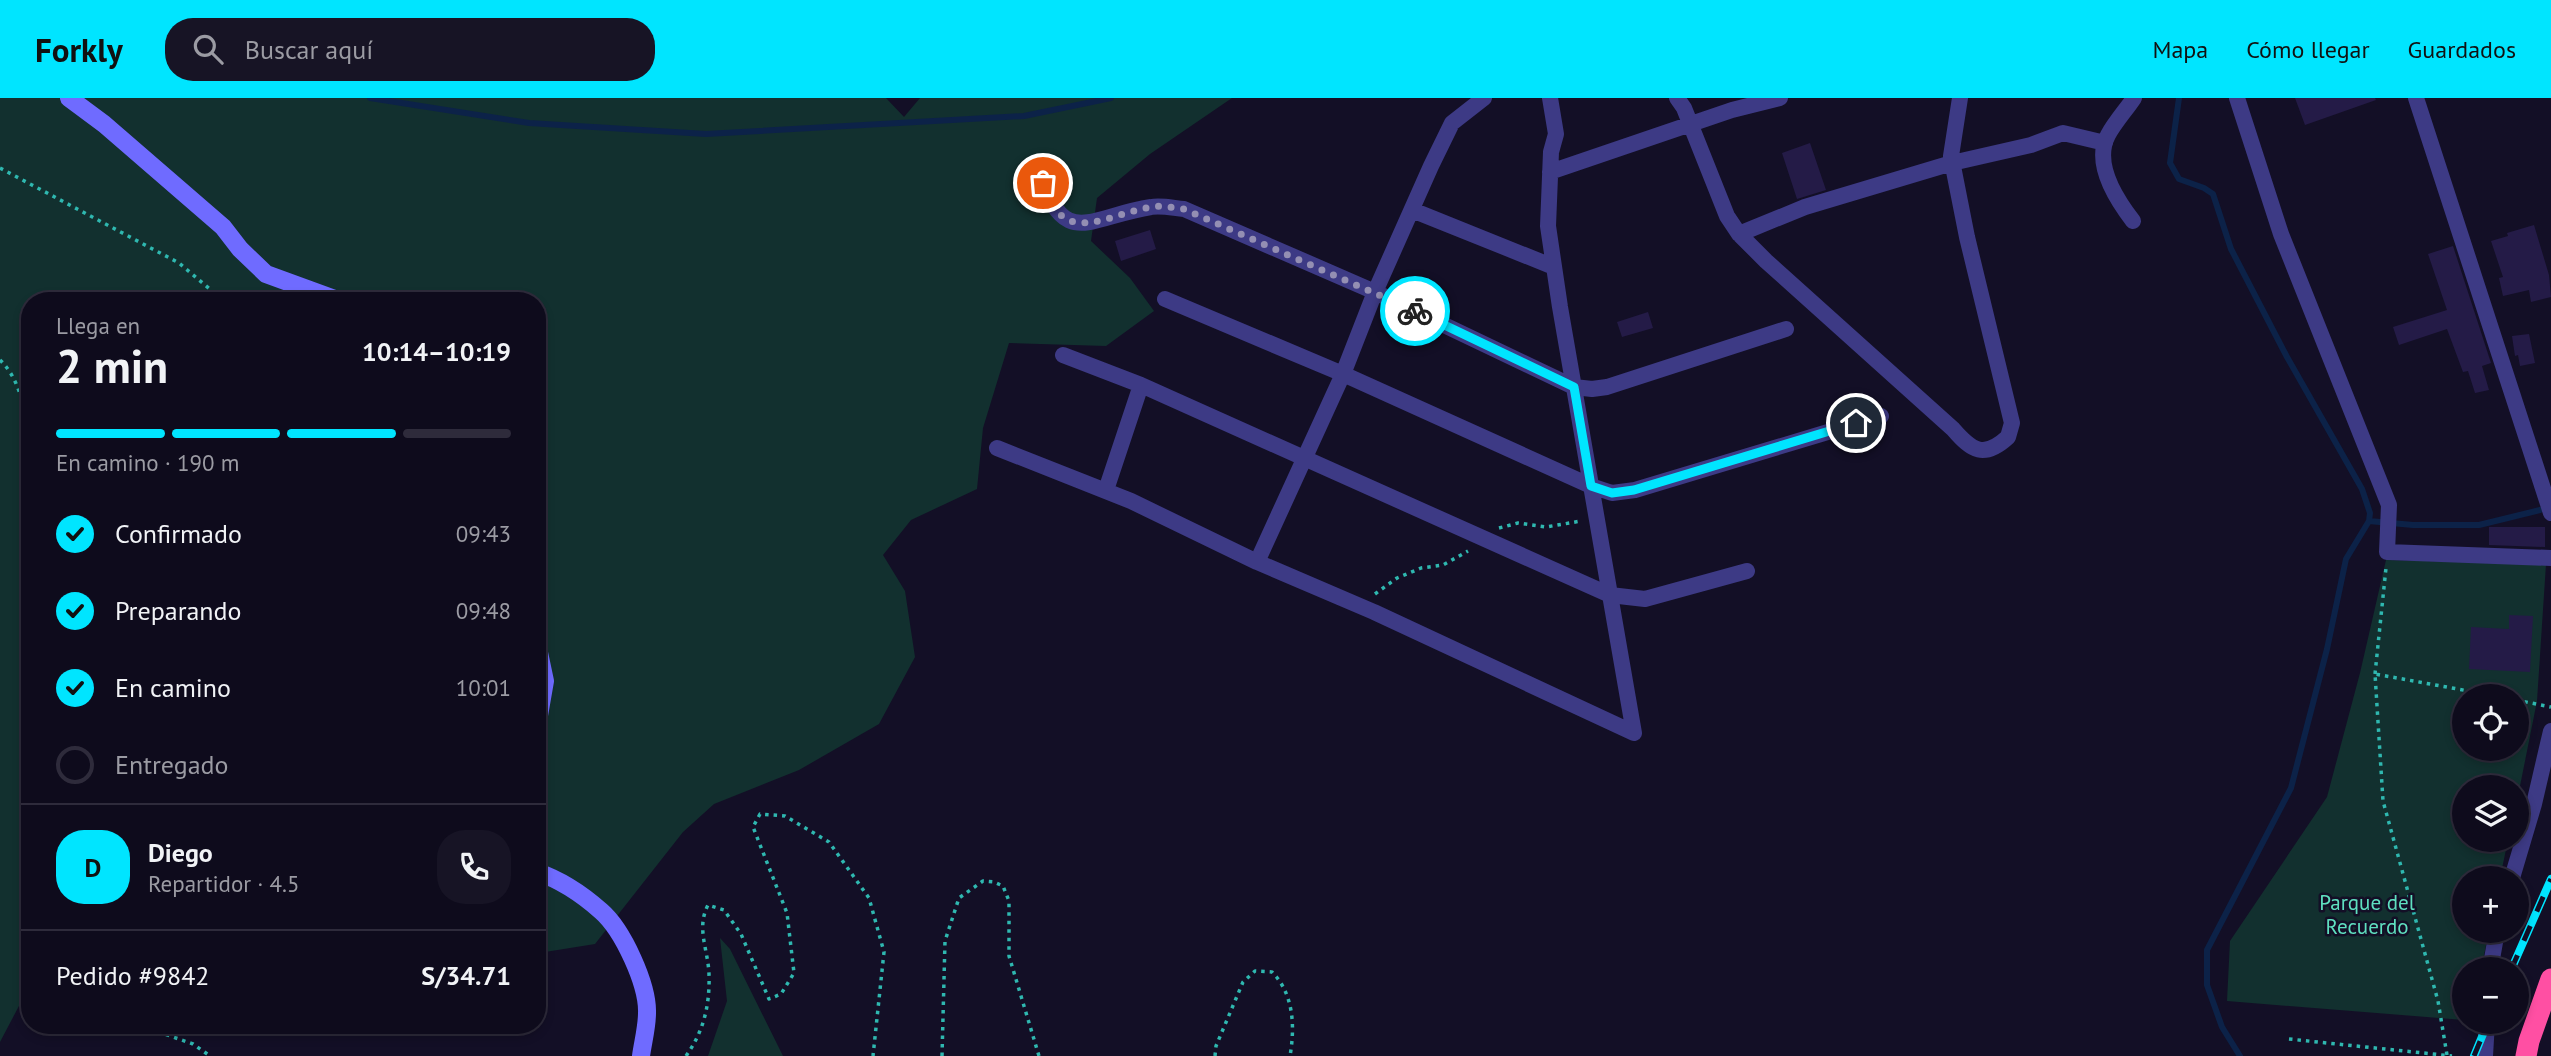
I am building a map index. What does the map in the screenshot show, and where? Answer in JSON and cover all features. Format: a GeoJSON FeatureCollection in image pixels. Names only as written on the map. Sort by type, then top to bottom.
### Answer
{"type":"FeatureCollection","features":[{"type":"Feature","properties":{"kind":"highway"},"geometry":{"type":"LineString","coordinates":[[2526,1056],[2551,979]]}},
{"type":"Feature","properties":{"kind":"street"},"geometry":{"type":"LineString","coordinates":[[69,98],[223,226],[240,249],[266,274],[315,292]]}},
{"type":"Feature","properties":{"kind":"street"},"geometry":{"type":"LineString","coordinates":[[1257,562],[1343,374],[1375,292],[1452,123],[1484,98]]}},
{"type":"Feature","properties":{"kind":"street"},"geometry":{"type":"LineString","coordinates":[[997,448],[1106,491],[1634,733],[1548,226],[1551,152],[1556,134],[1550,98]]}},
{"type":"Feature","properties":{"kind":"street"},"geometry":{"type":"LineString","coordinates":[[1677,98],[1727,216],[1739,234],[1953,429],[1965,443],[1976,450],[1990,450],[2008,438],[2012,424],[1952,163],[1960,98]]}},
{"type":"Feature","properties":{"kind":"street"},"geometry":{"type":"LineString","coordinates":[[1550,172],[1732,110],[1780,98]]}},
{"type":"Feature","properties":{"kind":"street"},"geometry":{"type":"LineString","coordinates":[[2133,221],[2116,199],[2102,153],[2108,135],[2134,98]]}},
{"type":"Feature","properties":{"kind":"street"},"geometry":{"type":"LineString","coordinates":[[2237,98],[2281,234],[2389,505],[2387,552],[2551,558]]}},
{"type":"Feature","properties":{"kind":"street"},"geometry":{"type":"LineString","coordinates":[[2416,98],[2551,513]]}},
{"type":"Feature","properties":{"kind":"street"},"geometry":{"type":"LineString","coordinates":[[1739,234],[1805,207],[1952,163],[2031,145],[2063,133],[2105,143]]}},
{"type":"Feature","properties":{"kind":"street"},"geometry":{"type":"LineString","coordinates":[[1038,169],[1047,198],[1060,216],[1077,224],[1154,206],[1184,209],[1375,292],[1574,387],[1607,387],[1786,329]]}},
{"type":"Feature","properties":{"kind":"street"},"geometry":{"type":"LineString","coordinates":[[1412,210],[1554,267]]}},
{"type":"Feature","properties":{"kind":"street"},"geometry":{"type":"LineString","coordinates":[[1165,299],[1612,493],[1634,490],[1881,416]]}},
{"type":"Feature","properties":{"kind":"street"},"geometry":{"type":"LineString","coordinates":[[1063,355],[1141,385],[1306,457],[1610,595],[1645,599],[1747,571]]}},
{"type":"Feature","properties":{"kind":"street"},"geometry":{"type":"LineString","coordinates":[[1106,491],[1141,385]]}},
{"type":"Feature","properties":{"kind":"street"},"geometry":{"type":"LineString","coordinates":[[2516,866],[2535,804],[2551,731]]}},
{"type":"Feature","properties":{"kind":"street"},"geometry":{"type":"LineString","coordinates":[[546,875],[558,879],[603,912],[638,969],[647,1013],[640,1056]]}},
{"type":"Feature","properties":{"kind":"street"},"geometry":{"type":"LineString","coordinates":[[2485,1056],[2486,1034]]}},
{"type":"Feature","properties":{"kind":"path"},"geometry":{"type":"LineString","coordinates":[[0,168],[179,263],[213,292]]}},
{"type":"Feature","properties":{"kind":"path"},"geometry":{"type":"LineString","coordinates":[[0,360],[21,395]]}},
{"type":"Feature","properties":{"kind":"path"},"geometry":{"type":"LineString","coordinates":[[2387,552],[2375,674],[2383,802],[2438,1001],[2447,1055]]}},
{"type":"Feature","properties":{"kind":"path"},"geometry":{"type":"LineString","coordinates":[[2375,674],[2452,688]]}},
{"type":"Feature","properties":{"kind":"path"},"geometry":{"type":"LineString","coordinates":[[2529,703],[2551,707]]}},
{"type":"Feature","properties":{"kind":"path"},"geometry":{"type":"LineString","coordinates":[[686,1056],[707,1016],[709,973],[701,918],[708,905],[724,910],[741,934],[768,999],[781,994],[794,973],[787,913],[753,827],[760,814],[785,816],[828,842],[869,898],[884,952],[873,1056]]}},
{"type":"Feature","properties":{"kind":"path"},"geometry":{"type":"LineString","coordinates":[[942,1056],[945,941],[959,898],[983,881],[1003,886],[1009,901],[1009,956],[1039,1056]]}},
{"type":"Feature","properties":{"kind":"path"},"geometry":{"type":"LineString","coordinates":[[1215,1056],[1216,1046],[1243,982],[1255,971],[1272,972],[1286,991],[1294,1030],[1290,1056]]}},
{"type":"Feature","properties":{"kind":"path"},"geometry":{"type":"LineString","coordinates":[[165,1034],[193,1044],[210,1056]]}},
{"type":"Feature","properties":{"kind":"path"},"geometry":{"type":"LineString","coordinates":[[2289,1039],[2452,1056]]}},
{"type":"Feature","properties":{"kind":"green space"},"geometry":{"type":"Polygon","coordinates":[[[0,98],[886,98],[904,117],[920,98],[1232,98],[1150,154],[1097,198],[1091,241],[1130,278],[1154,311],[1106,346],[1009,343],[983,428],[977,489],[911,520],[883,555],[905,591],[915,657],[879,724],[799,770],[714,804],[683,832],[595,944],[546,952],[546,292],[21,292],[21,1002],[0,1042],[0,98]]]}},
{"type":"Feature","properties":{"kind":"green space","name":"Parque del Recuerdo"},"geometry":{"type":"Polygon","coordinates":[[[2386,560],[2546,564],[2537,701],[2529,741],[2529,684],[2452,684],[2452,761],[2525,761],[2522,775],[2452,775],[2452,852],[2505,852],[2503,866],[2452,866],[2452,943],[2486,943],[2484,957],[2452,957],[2452,1019],[2227,1001],[2230,941],[2327,797],[2386,560]]]}},
{"type":"Feature","properties":{"kind":"green space"},"geometry":{"type":"Polygon","coordinates":[[[720,938],[730,949],[783,1056],[708,1056],[727,1001],[720,938]]]}},
{"type":"Feature","properties":{"kind":"building"},"geometry":{"type":"Polygon","coordinates":[[[2295,98],[2375,98],[2376,100],[2305,125],[2295,98]]]}},
{"type":"Feature","properties":{"kind":"building"},"geometry":{"type":"Polygon","coordinates":[[[1810,143],[1826,190],[1797,199],[1782,153],[1810,143]]]}},
{"type":"Feature","properties":{"kind":"building"},"geometry":{"type":"Polygon","coordinates":[[[2534,225],[2549,275],[2551,297],[2531,302],[2529,290],[2503,296],[2499,278],[2503,277],[2491,241],[2534,225]]]}},
{"type":"Feature","properties":{"kind":"building"},"geometry":{"type":"Polygon","coordinates":[[[1150,230],[1156,249],[1121,261],[1115,241],[1150,230]]]}},
{"type":"Feature","properties":{"kind":"building"},"geometry":{"type":"Polygon","coordinates":[[[2453,246],[2491,363],[2482,366],[2489,390],[2475,393],[2468,371],[2463,372],[2447,329],[2399,345],[2393,327],[2447,310],[2428,254],[2453,246]]]}},
{"type":"Feature","properties":{"kind":"building"},"geometry":{"type":"Polygon","coordinates":[[[1648,312],[1653,328],[1622,337],[1617,322],[1648,312]]]}},
{"type":"Feature","properties":{"kind":"building"},"geometry":{"type":"Polygon","coordinates":[[[2529,334],[2535,363],[2520,366],[2518,355],[2515,356],[2512,336],[2529,334]]]}},
{"type":"Feature","properties":{"kind":"building"},"geometry":{"type":"Polygon","coordinates":[[[2489,527],[2545,527],[2545,547],[2489,545],[2489,527]]]}},
{"type":"Feature","properties":{"kind":"building"},"geometry":{"type":"Polygon","coordinates":[[[2509,615],[2533,616],[2530,672],[2469,669],[2471,627],[2509,629],[2509,615]]]}},
{"type":"Feature","properties":{"kind":"waterway"},"geometry":{"type":"LineString","coordinates":[[370,98],[529,123],[706,134],[1024,116],[1111,98]]}},
{"type":"Feature","properties":{"kind":"waterway"},"geometry":{"type":"LineString","coordinates":[[2179,98],[2170,163],[2179,179],[2213,194],[2231,249],[2287,357],[2362,489],[2370,513],[2369,521],[2346,559],[2327,649],[2291,788],[2207,950],[2207,985],[2222,1027],[2240,1056]]}},
{"type":"Feature","properties":{"kind":"waterway"},"geometry":{"type":"LineString","coordinates":[[2369,521],[2413,525],[2479,525],[2540,510]]}},
{"type":"Feature","properties":{"kind":"railway"},"geometry":{"type":"LineString","coordinates":[[2517,957],[2551,879]]}},
{"type":"Feature","properties":{"kind":"railway"},"geometry":{"type":"LineString","coordinates":[[2474,1056],[2483,1034]]}},
{"type":"Feature","properties":{"kind":"way so far"},"geometry":{"type":"LineString","coordinates":[[1043,183],[1047,198],[1060,216],[1077,224],[1154,206],[1184,209],[1415,311]]}},
{"type":"Feature","properties":{"kind":"route"},"geometry":{"type":"LineString","coordinates":[[1415,311],[1574,387],[1591,486],[1612,493],[1634,490],[1856,423]]}}]}
